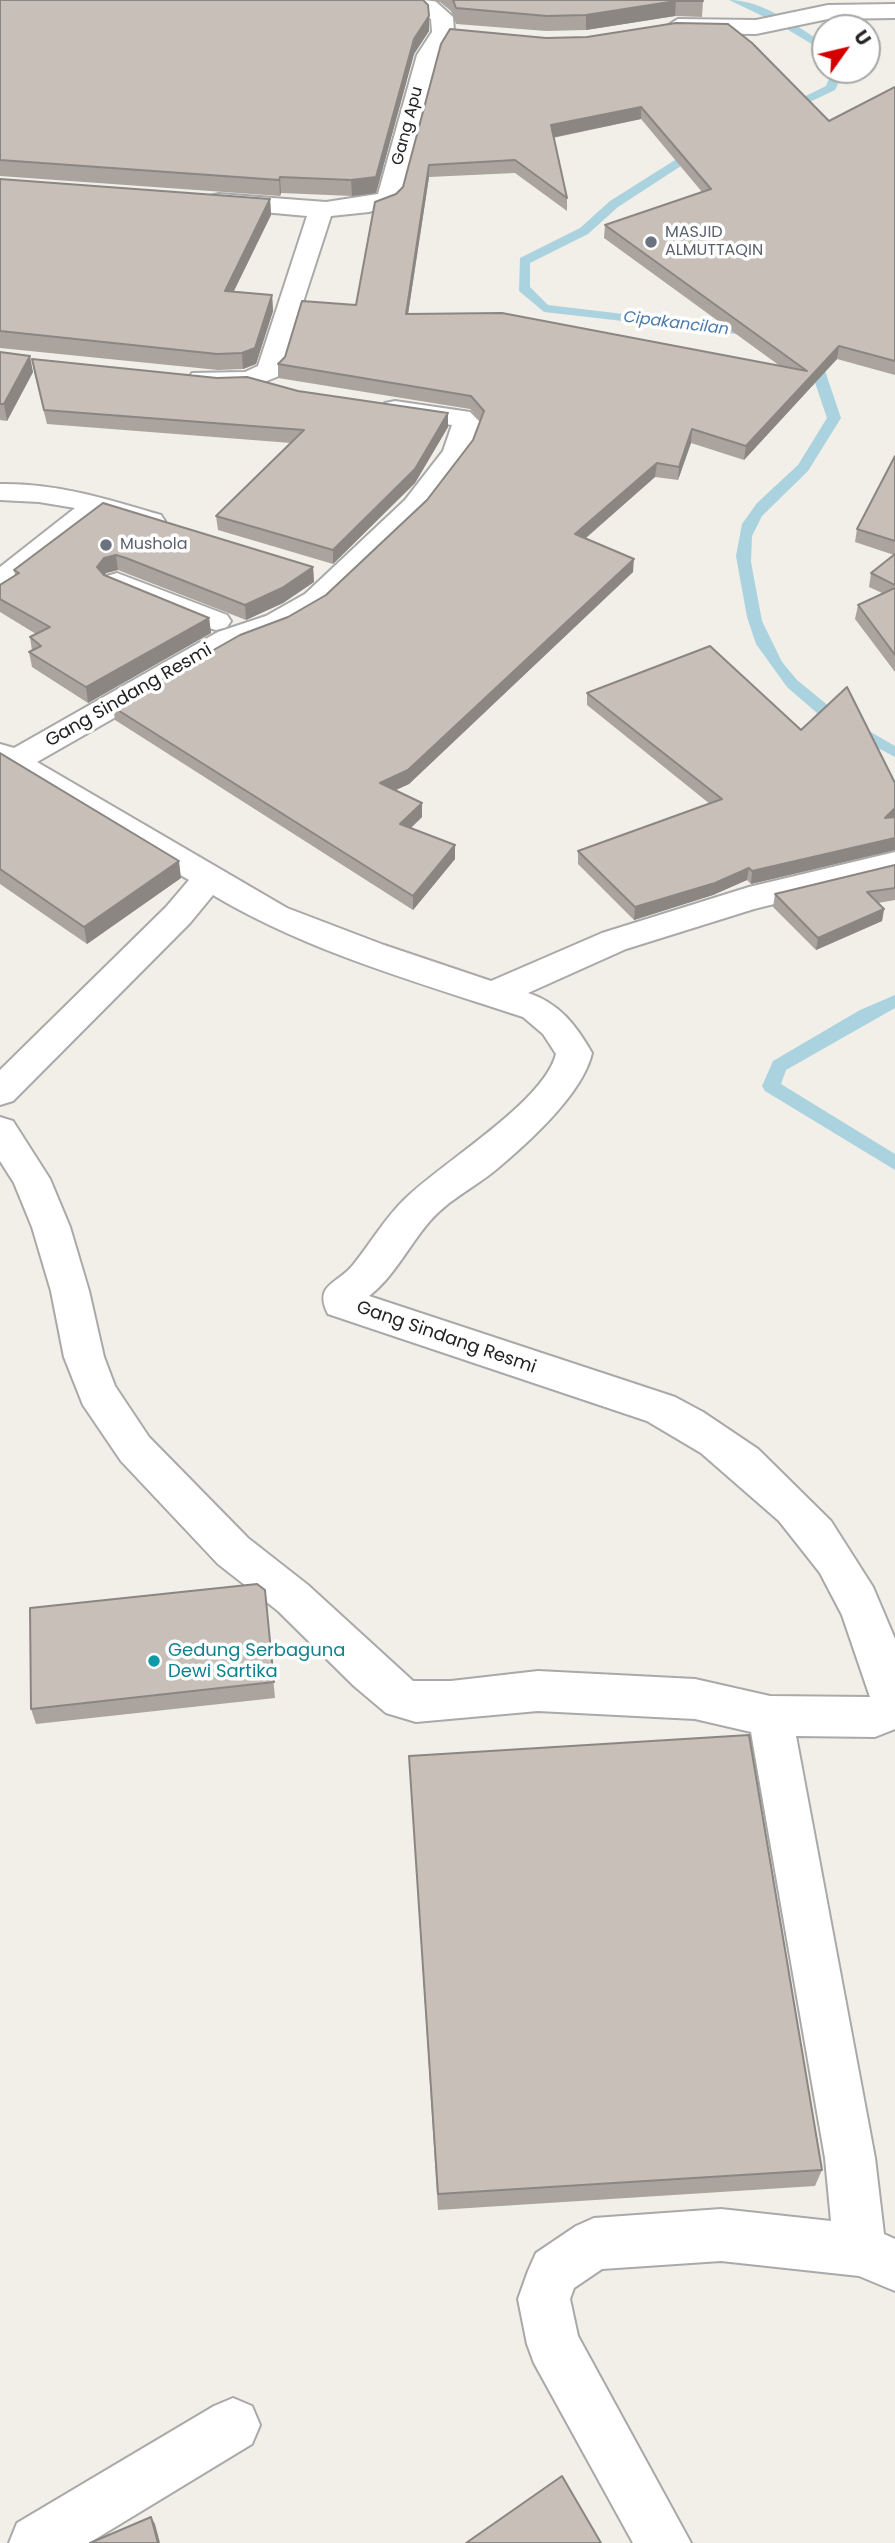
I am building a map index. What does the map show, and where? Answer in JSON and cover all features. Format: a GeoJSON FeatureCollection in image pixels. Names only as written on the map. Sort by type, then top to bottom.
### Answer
{"type":"FeatureCollection","features":[{"type":"Feature","properties":{"kind":"street","name":"Gang Apu"},"geometry":{"type":"LineString","coordinates":[[321,209],[373,204],[389,199],[428,55],[454,33],[427,1]]}},
{"type":"Feature","properties":{"kind":"street"},"geometry":{"type":"LineString","coordinates":[[658,28],[756,27],[828,12],[895,11]]}},
{"type":"Feature","properties":{"kind":"street"},"geometry":{"type":"LineString","coordinates":[[195,200],[321,209],[270,370],[249,380]]}},
{"type":"Feature","properties":{"kind":"street"},"geometry":{"type":"LineString","coordinates":[[177,376],[249,380],[286,390]]}},
{"type":"Feature","properties":{"kind":"street","name":"Gang Sindang Resmi"},"geometry":{"type":"LineString","coordinates":[[8,757],[244,633],[277,622],[315,600],[328,574],[415,506],[456,452],[468,428],[467,423],[460,418],[366,404]]}},
{"type":"Feature","properties":{"kind":"street"},"geometry":{"type":"LineString","coordinates":[[0,509],[14,491],[96,505],[173,528]]}},
{"type":"Feature","properties":{"kind":"street"},"geometry":{"type":"LineString","coordinates":[[0,582],[96,505]]}},
{"type":"Feature","properties":{"kind":"street","name":"Gang Sindang Resmi"},"geometry":{"type":"LineString","coordinates":[[117,582],[244,633]]}},
{"type":"Feature","properties":{"kind":"street","name":"Gang Sindang Resmi"},"geometry":{"type":"LineString","coordinates":[[8,757],[208,879],[275,916],[372,954],[535,1008],[555,1025],[574,1054],[570,1070],[559,1086],[484,1159],[444,1185],[417,1210],[364,1279],[341,1297],[342,1303],[444,1335],[573,1382],[661,1409],[695,1425],[763,1479],[828,1550],[850,1586],[888,1666],[894,1702],[885,1713],[875,1717],[770,1716]]}},
{"type":"Feature","properties":{"kind":"street"},"geometry":{"type":"LineString","coordinates":[[495,993],[614,941],[749,899],[895,863]]}},
{"type":"Feature","properties":{"kind":"street"},"geometry":{"type":"LineString","coordinates":[[0,1092],[169,925],[208,879]]}},
{"type":"Feature","properties":{"kind":"street"},"geometry":{"type":"LineString","coordinates":[[0,1132],[31,1179],[51,1227],[70,1291],[84,1357],[97,1393],[122,1431],[187,1507],[233,1551],[293,1598],[386,1688],[402,1699],[416,1702],[451,1702],[538,1691],[628,1693],[695,1699],[770,1716],[850,2158],[878,2257],[721,2235],[594,2244],[554,2271],[544,2300],[553,2344],[663,2543]]}},
{"type":"Feature","properties":{"kind":"street"},"geometry":{"type":"LineString","coordinates":[[37,2543],[233,2425]]}},
{"type":"Feature","properties":{"kind":"building"},"geometry":{"type":"Polygon","coordinates":[[[0,0],[423,0],[428,5],[429,16],[414,39],[376,177],[351,180],[280,177],[279,180],[0,160],[0,0]]]}},
{"type":"Feature","properties":{"kind":"building"},"geometry":{"type":"Polygon","coordinates":[[[453,0],[703,1],[676,1],[586,15],[547,16],[456,8],[453,0]]]}},
{"type":"Feature","properties":{"kind":"building"},"geometry":{"type":"Polygon","coordinates":[[[676,23],[728,24],[752,43],[829,121],[895,87],[895,361],[839,346],[746,446],[692,429],[679,467],[657,463],[575,534],[634,559],[408,770],[380,783],[422,803],[400,824],[455,845],[413,896],[113,707],[240,635],[288,617],[326,595],[427,500],[473,440],[484,411],[471,396],[278,364],[285,357],[302,301],[356,305],[375,202],[396,194],[403,187],[441,44],[450,29],[546,38],[587,37],[676,23]],[[641,107],[551,125],[567,198],[515,160],[429,165],[406,314],[502,313],[807,371],[605,225],[711,189],[641,107]]]}},
{"type":"Feature","properties":{"kind":"building"},"geometry":{"type":"Polygon","coordinates":[[[0,179],[270,199],[225,291],[272,295],[255,348],[242,353],[217,354],[0,331],[0,179]]]}},
{"type":"Feature","properties":{"kind":"building"},"geometry":{"type":"Polygon","coordinates":[[[0,352],[30,356],[4,404],[0,404],[0,352]]]}},
{"type":"Feature","properties":{"kind":"building"},"geometry":{"type":"Polygon","coordinates":[[[32,359],[217,378],[247,377],[298,391],[448,413],[415,469],[333,550],[216,516],[304,430],[44,410],[32,359]]]}},
{"type":"Feature","properties":{"kind":"building"},"geometry":{"type":"Polygon","coordinates":[[[895,456],[895,541],[857,529],[895,456]]]}},
{"type":"Feature","properties":{"kind":"building"},"geometry":{"type":"Polygon","coordinates":[[[103,503],[313,567],[282,588],[245,605],[126,558],[116,555],[104,558],[97,567],[104,575],[209,618],[86,687],[29,652],[41,646],[30,637],[50,627],[0,599],[0,585],[19,573],[14,570],[103,503]]]}},
{"type":"Feature","properties":{"kind":"building"},"geometry":{"type":"Polygon","coordinates":[[[895,554],[895,585],[871,573],[895,554]]]}},
{"type":"Feature","properties":{"kind":"building"},"geometry":{"type":"Polygon","coordinates":[[[895,588],[895,655],[858,605],[895,588]]]}},
{"type":"Feature","properties":{"kind":"building"},"geometry":{"type":"Polygon","coordinates":[[[710,646],[801,730],[847,687],[895,783],[895,808],[885,818],[895,817],[895,838],[752,871],[749,868],[715,883],[635,907],[578,851],[722,799],[587,693],[710,646]]]}},
{"type":"Feature","properties":{"kind":"building"},"geometry":{"type":"Polygon","coordinates":[[[0,753],[179,861],[84,927],[0,869],[0,753]]]}},
{"type":"Feature","properties":{"kind":"building"},"geometry":{"type":"Polygon","coordinates":[[[895,865],[895,888],[867,892],[884,909],[818,938],[775,894],[895,865]]]}},
{"type":"Feature","properties":{"kind":"building","name":"Gedung Serbaguna Dewi Sartika"},"geometry":{"type":"Polygon","coordinates":[[[257,1584],[265,1590],[274,1682],[31,1709],[30,1608],[257,1584]]]}},
{"type":"Feature","properties":{"kind":"building"},"geometry":{"type":"Polygon","coordinates":[[[749,1735],[822,2170],[438,2194],[409,1756],[749,1735]]]}},
{"type":"Feature","properties":{"kind":"building"},"geometry":{"type":"Polygon","coordinates":[[[562,2476],[601,2543],[466,2543],[562,2476]]]}},
{"type":"Feature","properties":{"kind":"building"},"geometry":{"type":"Polygon","coordinates":[[[151,2517],[158,2543],[90,2543],[151,2517]]]}},
{"type":"Feature","properties":{"kind":"waterway","name":"Cipakancilan"},"geometry":{"type":"LineString","coordinates":[[734,0],[779,20],[811,40]]}},
{"type":"Feature","properties":{"kind":"waterway","name":"Cipakancilan"},"geometry":{"type":"LineString","coordinates":[[785,110],[831,88],[833,84]]}},
{"type":"Feature","properties":{"kind":"waterway","name":"Cipakancilan"},"geometry":{"type":"LineString","coordinates":[[698,151],[614,204],[584,231],[524,261],[524,288],[544,308],[757,334]]}},
{"type":"Feature","properties":{"kind":"waterway","name":"Cipakancilan"},"geometry":{"type":"LineString","coordinates":[[812,353],[834,418],[803,468],[755,514],[745,536],[743,556],[754,617],[764,644],[776,665],[792,684],[810,701],[852,730],[895,752]]}},
{"type":"Feature","properties":{"kind":"waterway","name":"Cipakancilan"},"geometry":{"type":"LineString","coordinates":[[895,1001],[866,1014],[779,1066],[771,1086],[895,1163]]}},
{"type":"Feature","properties":{"kind":"place","name":"MASJID ALMUTTAQIN"},"geometry":{"type":"Point","coordinates":[651,242]}},
{"type":"Feature","properties":{"kind":"place","name":"Mushola"},"geometry":{"type":"Point","coordinates":[106,545]}},
{"type":"Feature","properties":{"kind":"place","name":"Gedung Serbaguna Dewi Sartika"},"geometry":{"type":"Point","coordinates":[154,1661]}}]}
